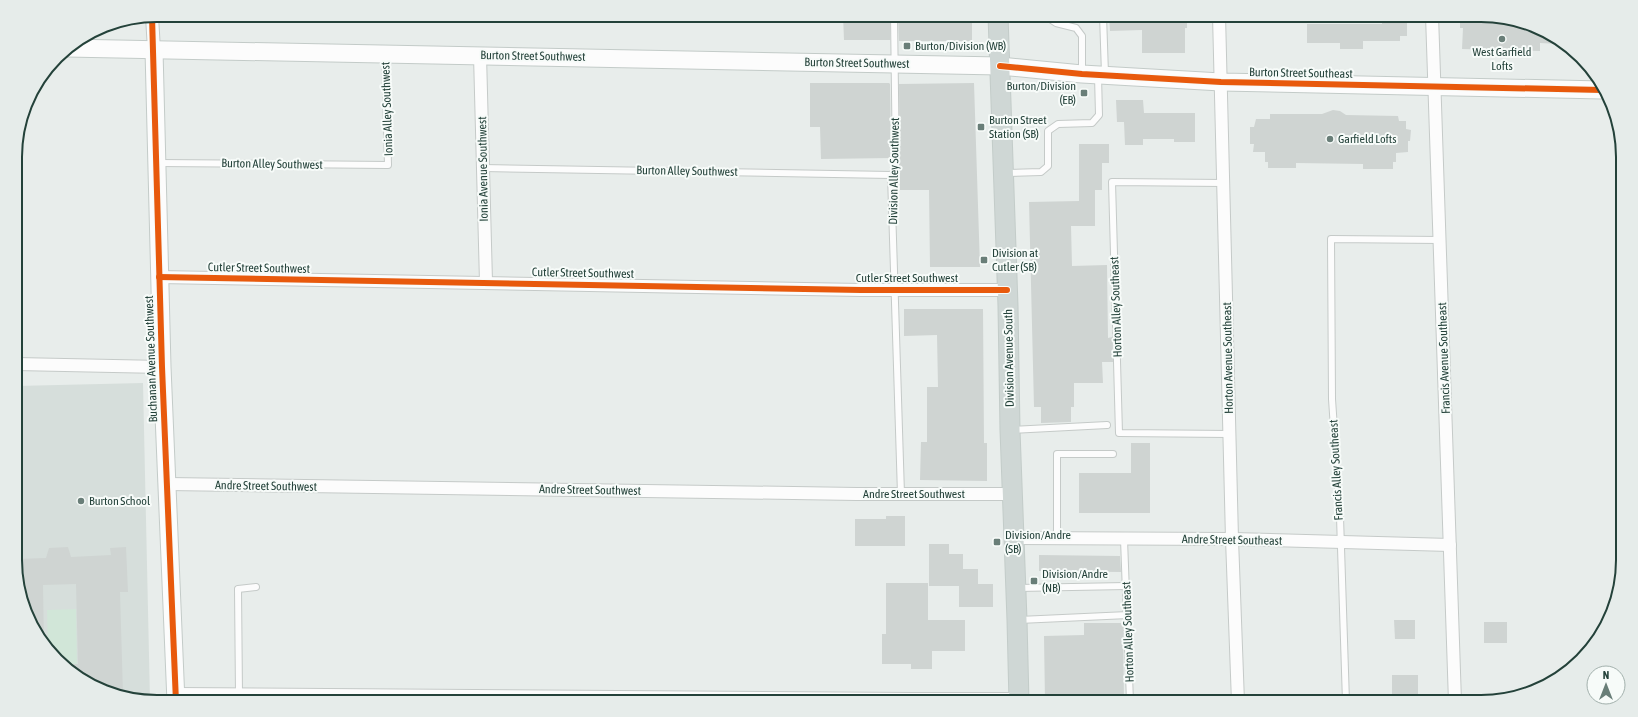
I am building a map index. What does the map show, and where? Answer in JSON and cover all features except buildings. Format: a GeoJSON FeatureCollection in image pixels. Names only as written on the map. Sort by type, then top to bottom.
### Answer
{"type":"FeatureCollection","features":[{"type":"Feature","properties":{"kind":"main road","name":"Division Avenue South"},"geometry":{"type":"LineString","coordinates":[[998,22],[1019,695]]}},
{"type":"Feature","properties":{"kind":"main road","name":"Burton Street Southwest"},"geometry":{"type":"LineString","coordinates":[[77,48],[1000,66]]}},
{"type":"Feature","properties":{"kind":"main road","name":"Buchanan Avenue Southwest"},"geometry":{"type":"LineString","coordinates":[[154,50],[162,367],[176,695]]}},
{"type":"Feature","properties":{"kind":"main road","name":"Burton Street Southeast"},"geometry":{"type":"LineString","coordinates":[[1000,66],[1082,74],[1221,82],[1598,90]]}},
{"type":"Feature","properties":{"kind":"street","name":"Buchanan Avenue Southwest"},"geometry":{"type":"LineString","coordinates":[[152,22],[154,50]]}},
{"type":"Feature","properties":{"kind":"street","name":"Horton Avenue Southeast"},"geometry":{"type":"LineString","coordinates":[[1219,22],[1229,434],[1238,695]]}},
{"type":"Feature","properties":{"kind":"street","name":"Francis Avenue Southeast"},"geometry":{"type":"LineString","coordinates":[[1432,22],[1455,695]]}},
{"type":"Feature","properties":{"kind":"street","name":"Ionia Avenue Southwest"},"geometry":{"type":"LineString","coordinates":[[480,55],[486,282]]}},
{"type":"Feature","properties":{"kind":"street","name":"Cutler Street Southwest"},"geometry":{"type":"LineString","coordinates":[[159,277],[894,290],[1007,290]]}},
{"type":"Feature","properties":{"kind":"street"},"geometry":{"type":"LineString","coordinates":[[22,364],[162,367]]}},
{"type":"Feature","properties":{"kind":"street","name":"Andre Street Southwest"},"geometry":{"type":"LineString","coordinates":[[168,484],[901,494],[1012,494]]}},
{"type":"Feature","properties":{"kind":"street","name":"Andre Street Southeast"},"geometry":{"type":"LineString","coordinates":[[1014,538],[1232,539],[1450,545]]}},
{"type":"Feature","properties":{"kind":"lane","name":"Division Alley Southwest"},"geometry":{"type":"LineString","coordinates":[[894,22],[896,170],[891,175],[901,494]]}},
{"type":"Feature","properties":{"kind":"lane"},"geometry":{"type":"LineString","coordinates":[[1054,22],[1076,28],[1082,36],[1082,74]]}},
{"type":"Feature","properties":{"kind":"lane"},"geometry":{"type":"LineString","coordinates":[[1004,173],[1040,172],[1048,166],[1048,131],[1058,124],[1092,123],[1099,115],[1102,75],[1103,22]]}},
{"type":"Feature","properties":{"kind":"lane","name":"Ionia Alley Southwest"},"geometry":{"type":"LineString","coordinates":[[385,54],[388,165]]}},
{"type":"Feature","properties":{"kind":"lane","name":"Burton Alley Southwest"},"geometry":{"type":"LineString","coordinates":[[156,163],[388,165]]}},
{"type":"Feature","properties":{"kind":"lane","name":"Burton Alley Southwest"},"geometry":{"type":"LineString","coordinates":[[483,168],[891,175]]}},
{"type":"Feature","properties":{"kind":"lane","name":"Horton Alley Southeast"},"geometry":{"type":"LineString","coordinates":[[1224,183],[1112,182],[1120,433],[1229,434]]}},
{"type":"Feature","properties":{"kind":"lane","name":"Francis Alley Southeast"},"geometry":{"type":"LineString","coordinates":[[1346,695],[1340,542],[1332,399],[1331,239],[1440,240]]}},
{"type":"Feature","properties":{"kind":"lane"},"geometry":{"type":"LineString","coordinates":[[1010,430],[1107,425]]}},
{"type":"Feature","properties":{"kind":"lane"},"geometry":{"type":"LineString","coordinates":[[1057,539],[1057,454],[1114,454]]}},
{"type":"Feature","properties":{"kind":"lane","name":"Horton Alley Southeast"},"geometry":{"type":"LineString","coordinates":[[1124,539],[1130,695]]}},
{"type":"Feature","properties":{"kind":"lane"},"geometry":{"type":"LineString","coordinates":[[1016,588],[1126,586]]}},
{"type":"Feature","properties":{"kind":"lane"},"geometry":{"type":"LineString","coordinates":[[239,695],[238,589],[256,587]]}},
{"type":"Feature","properties":{"kind":"lane"},"geometry":{"type":"LineString","coordinates":[[1017,620],[1128,615]]}},
{"type":"Feature","properties":{"kind":"shaded area","name":"Burton School"},"geometry":{"type":"Polygon","coordinates":[[[143,383],[150,695],[139,694],[113,688],[89,677],[61,656],[40,628],[32,612],[23,578],[22,560],[22,386],[143,383]]]}},
{"type":"Feature","properties":{"kind":"green space"},"geometry":{"type":"Polygon","coordinates":[[[76,609],[77,664],[71,664],[61,656],[48,639],[47,610],[76,609]]]}},
{"type":"Feature","properties":{"kind":"cycle path"},"geometry":{"type":"LineString","coordinates":[[152,22],[162,367],[176,695]]}},
{"type":"Feature","properties":{"kind":"cycle path"},"geometry":{"type":"LineString","coordinates":[[1000,66],[1082,74],[1221,82],[1598,90]]}},
{"type":"Feature","properties":{"kind":"cycle path"},"geometry":{"type":"LineString","coordinates":[[159,277],[861,290],[1007,290]]}},
{"type":"Feature","properties":{"kind":"place","name":"West Garfield Lofts"},"geometry":{"type":"Point","coordinates":[1502,39]}},
{"type":"Feature","properties":{"kind":"place","name":"Burton/Division (WB)"},"geometry":{"type":"Point","coordinates":[907,46]}},
{"type":"Feature","properties":{"kind":"place","name":"Burton/Division (EB)"},"geometry":{"type":"Point","coordinates":[1084,93]}},
{"type":"Feature","properties":{"kind":"place","name":"Burton Street Station (SB)"},"geometry":{"type":"Point","coordinates":[981,127]}},
{"type":"Feature","properties":{"kind":"place","name":"Garfield Lofts"},"geometry":{"type":"Point","coordinates":[1330,139]}},
{"type":"Feature","properties":{"kind":"place","name":"Division at Cutler (SB)"},"geometry":{"type":"Point","coordinates":[984,260]}},
{"type":"Feature","properties":{"kind":"place","name":"Burton School"},"geometry":{"type":"Point","coordinates":[81,501]}},
{"type":"Feature","properties":{"kind":"place","name":"Division/Andre (SB)"},"geometry":{"type":"Point","coordinates":[997,542]}},
{"type":"Feature","properties":{"kind":"place","name":"Division/Andre (NB)"},"geometry":{"type":"Point","coordinates":[1034,581]}}]}
